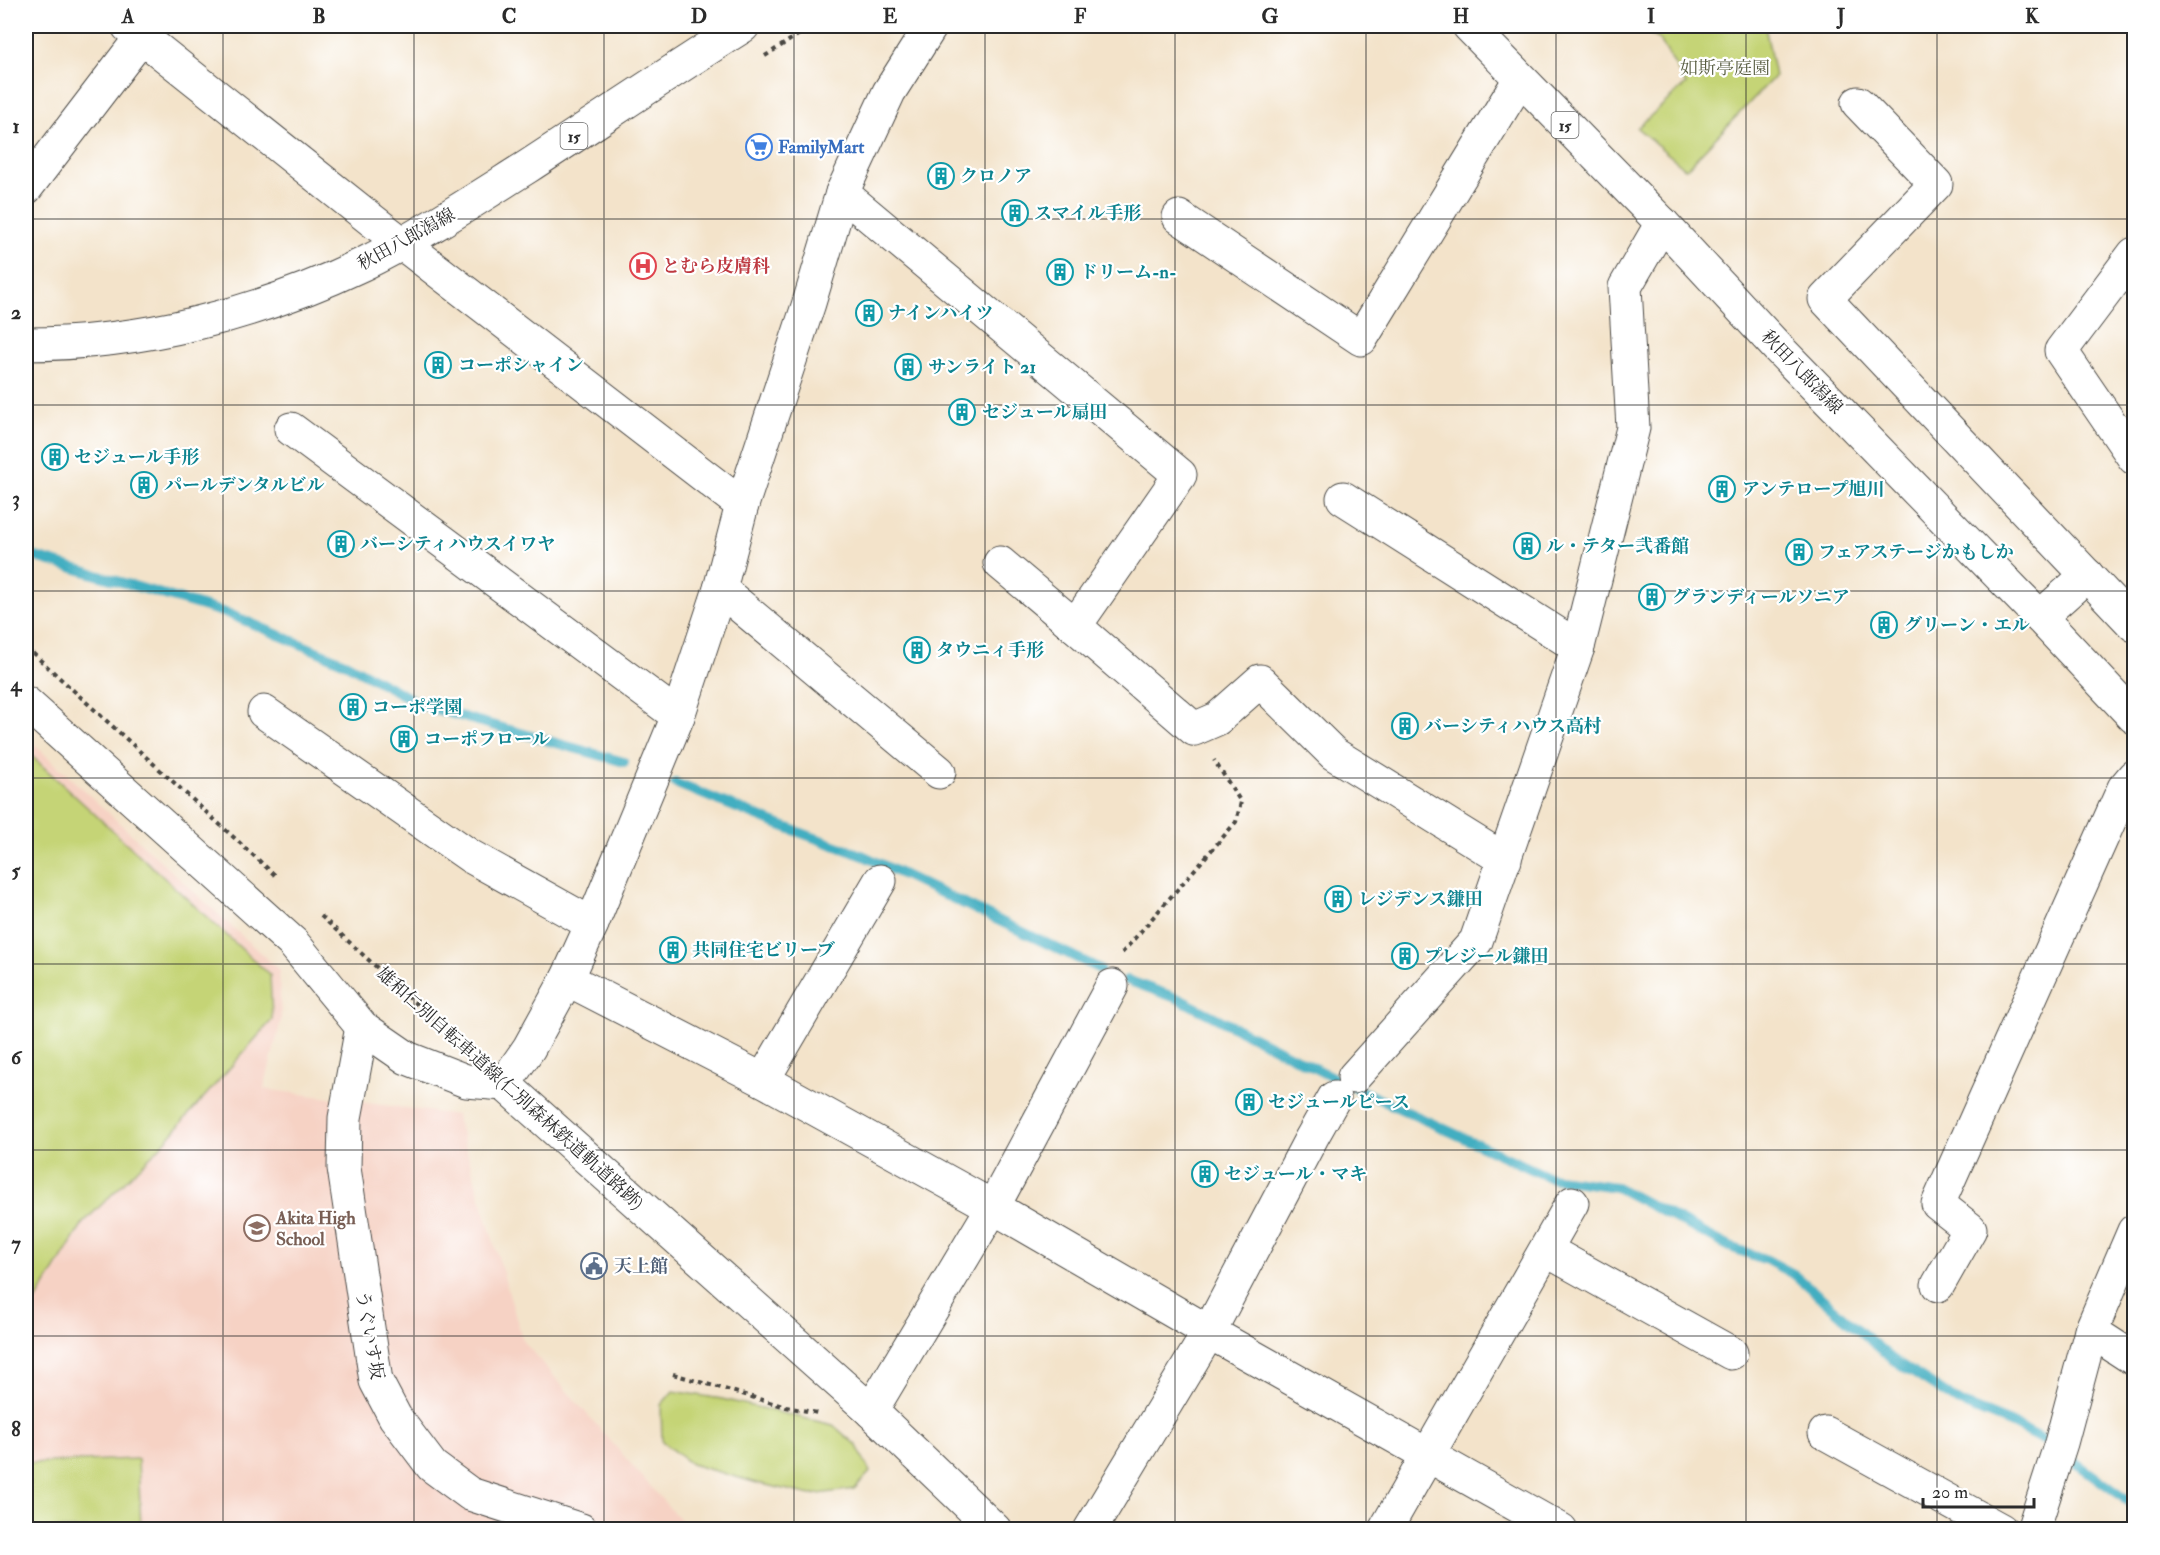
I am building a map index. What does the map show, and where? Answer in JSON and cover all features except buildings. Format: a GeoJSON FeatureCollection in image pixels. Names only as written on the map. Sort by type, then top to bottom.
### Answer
{"type":"FeatureCollection","features":[{"type":"Feature","properties":{"kind":"street","name":"秋田八郎潟線"},"geometry":{"type":"LineString","coordinates":[[26,344],[110,339],[163,330],[217,317],[318,283],[403,244],[463,208],[743,26]]}},
{"type":"Feature","properties":{"kind":"street"},"geometry":{"type":"LineString","coordinates":[[26,703],[293,943],[362,1027],[407,1059],[466,1081],[504,1084],[529,1048],[567,979],[678,716],[720,589],[742,505],[809,303],[842,193],[889,92],[931,26]]}},
{"type":"Feature","properties":{"kind":"street","name":"秋田八郎潟線"},"geometry":{"type":"LineString","coordinates":[[1469,26],[1662,223],[1778,348],[2134,717]]}},
{"type":"Feature","properties":{"kind":"street"},"geometry":{"type":"LineString","coordinates":[[26,188],[140,29],[403,244],[742,505]]}},
{"type":"Feature","properties":{"kind":"street"},"geometry":{"type":"LineString","coordinates":[[1179,217],[1361,339],[1520,79]]}},
{"type":"Feature","properties":{"kind":"street"},"geometry":{"type":"LineString","coordinates":[[1858,103],[1936,184],[1825,299],[2134,625]]}},
{"type":"Feature","properties":{"kind":"street"},"geometry":{"type":"LineString","coordinates":[[842,193],[1180,475],[1075,626]]}},
{"type":"Feature","properties":{"kind":"street"},"geometry":{"type":"LineString","coordinates":[[1089,1530],[1209,1332],[1312,1137],[1344,1088],[1476,941],[1578,647],[1633,428],[1625,287],[1662,223]]}},
{"type":"Feature","properties":{"kind":"street"},"geometry":{"type":"LineString","coordinates":[[2134,254],[2061,351],[2134,458]]}},
{"type":"Feature","properties":{"kind":"street"},"geometry":{"type":"LineString","coordinates":[[291,429],[678,716]]}},
{"type":"Feature","properties":{"kind":"street"},"geometry":{"type":"LineString","coordinates":[[1343,498],[1578,647]]}},
{"type":"Feature","properties":{"kind":"street"},"geometry":{"type":"LineString","coordinates":[[1000,563],[1194,729],[1217,719],[1260,681],[1334,754],[1505,860]]}},
{"type":"Feature","properties":{"kind":"street"},"geometry":{"type":"LineString","coordinates":[[2040,617],[2087,575]]}},
{"type":"Feature","properties":{"kind":"street"},"geometry":{"type":"LineString","coordinates":[[720,589],[939,772]]}},
{"type":"Feature","properties":{"kind":"street"},"geometry":{"type":"LineString","coordinates":[[264,712],[470,856],[592,924]]}},
{"type":"Feature","properties":{"kind":"street"},"geometry":{"type":"LineString","coordinates":[[1938,1285],[1970,1229],[1938,1204],[2124,789],[2134,776]]}},
{"type":"Feature","properties":{"kind":"street"},"geometry":{"type":"LineString","coordinates":[[763,1080],[880,881]]}},
{"type":"Feature","properties":{"kind":"street"},"geometry":{"type":"LineString","coordinates":[[567,979],[763,1080],[993,1207],[1209,1332],[1561,1530]]}},
{"type":"Feature","properties":{"kind":"street"},"geometry":{"type":"LineString","coordinates":[[871,1411],[993,1207],[1112,986]]}},
{"type":"Feature","properties":{"kind":"street","name":"うぐいす坂"},"geometry":{"type":"LineString","coordinates":[[362,1027],[345,1118],[344,1168],[376,1381],[395,1417],[432,1466],[470,1494],[581,1530]]}},
{"type":"Feature","properties":{"kind":"street","name":"雄和仁別自転車道線(仁別森林鉄道軌道路跡)"},"geometry":{"type":"LineString","coordinates":[[504,1084],[871,1411],[994,1530]]}},
{"type":"Feature","properties":{"kind":"street"},"geometry":{"type":"LineString","coordinates":[[1385,1530],[1572,1203]]}},
{"type":"Feature","properties":{"kind":"street"},"geometry":{"type":"LineString","coordinates":[[2033,1530],[2061,1443],[2091,1331],[2134,1231]]}},
{"type":"Feature","properties":{"kind":"street"},"geometry":{"type":"LineString","coordinates":[[1546,1250],[1731,1353]]}},
{"type":"Feature","properties":{"kind":"street"},"geometry":{"type":"LineString","coordinates":[[2091,1331],[2134,1359]]}},
{"type":"Feature","properties":{"kind":"street"},"geometry":{"type":"LineString","coordinates":[[1825,1434],[2001,1530]]}},
{"type":"Feature","properties":{"kind":"path"},"geometry":{"type":"LineString","coordinates":[[26,647],[283,882]]}},
{"type":"Feature","properties":{"kind":"path"},"geometry":{"type":"LineString","coordinates":[[1112,986],[1114,962],[1236,822],[1241,802],[1194,729]]}},
{"type":"Feature","properties":{"kind":"path","name":"雄和仁別自転車道線(仁別森林鉄道軌道路跡)"},"geometry":{"type":"LineString","coordinates":[[316,913],[453,1037]]}},
{"type":"Feature","properties":{"kind":"path"},"geometry":{"type":"LineString","coordinates":[[673,1374],[786,1407],[819,1413]]}},
{"type":"Feature","properties":{"kind":"shaded area","name":"Akita High School"},"geometry":{"type":"Polygon","coordinates":[[[26,737],[279,970],[281,1020],[264,1089],[456,1115],[523,1341],[688,1529],[26,1529],[26,737]]]}},
{"type":"Feature","properties":{"kind":"green space","name":"如斯亭庭園"},"geometry":{"type":"Polygon","coordinates":[[[1637,26],[1765,26],[1775,76],[1686,169],[1637,128],[1686,84],[1660,40],[1637,26]]]}},
{"type":"Feature","properties":{"kind":"green space"},"geometry":{"type":"Polygon","coordinates":[[[26,751],[270,975],[272,1020],[162,1145],[83,1223],[26,1317],[26,751]]]}},
{"type":"Feature","properties":{"kind":"green space"},"geometry":{"type":"Polygon","coordinates":[[[673,1391],[722,1399],[833,1425],[857,1446],[870,1472],[854,1489],[811,1495],[757,1483],[691,1464],[662,1442],[661,1405],[673,1391]]]}},
{"type":"Feature","properties":{"kind":"green space"},"geometry":{"type":"Polygon","coordinates":[[[138,1459],[141,1529],[26,1529],[26,1463],[138,1459]]]}},
{"type":"Feature","properties":{"kind":"waterway"},"geometry":{"type":"LineString","coordinates":[[26,554],[229,614],[345,663],[424,706],[624,762]]}},
{"type":"Feature","properties":{"kind":"waterway"},"geometry":{"type":"LineString","coordinates":[[675,783],[864,856],[1100,969]]}},
{"type":"Feature","properties":{"kind":"waterway"},"geometry":{"type":"LineString","coordinates":[[1127,980],[1179,999],[1340,1081],[1551,1178],[1616,1187],[1730,1247],[1767,1260],[1795,1275],[1892,1359],[1960,1403],[2010,1423],[2043,1440]]}},
{"type":"Feature","properties":{"kind":"waterway"},"geometry":{"type":"LineString","coordinates":[[2072,1460],[2134,1505]]}},
{"type":"Feature","properties":{"kind":"place","name":"FamilyMart"},"geometry":{"type":"Point","coordinates":[759,147]}},
{"type":"Feature","properties":{"kind":"place","name":"クロノア"},"geometry":{"type":"Point","coordinates":[941,176]}},
{"type":"Feature","properties":{"kind":"place","name":"スマイル手形"},"geometry":{"type":"Point","coordinates":[1015,213]}},
{"type":"Feature","properties":{"kind":"place","name":"とむら皮膚科"},"geometry":{"type":"Point","coordinates":[643,266]}},
{"type":"Feature","properties":{"kind":"place","name":"ドリーム-n-"},"geometry":{"type":"Point","coordinates":[1060,272]}},
{"type":"Feature","properties":{"kind":"place","name":"ナインハイツ"},"geometry":{"type":"Point","coordinates":[869,313]}},
{"type":"Feature","properties":{"kind":"place","name":"コーポシャイン"},"geometry":{"type":"Point","coordinates":[438,365]}},
{"type":"Feature","properties":{"kind":"place","name":"サンライト 21"},"geometry":{"type":"Point","coordinates":[908,367]}},
{"type":"Feature","properties":{"kind":"place","name":"セジュール扇田"},"geometry":{"type":"Point","coordinates":[962,412]}},
{"type":"Feature","properties":{"kind":"place","name":"セジュール手形"},"geometry":{"type":"Point","coordinates":[55,457]}},
{"type":"Feature","properties":{"kind":"place","name":"パールデンタルビル"},"geometry":{"type":"Point","coordinates":[144,485]}},
{"type":"Feature","properties":{"kind":"place","name":"アンテロープ旭川"},"geometry":{"type":"Point","coordinates":[1722,489]}},
{"type":"Feature","properties":{"kind":"place","name":"バーシティハウスイワヤ"},"geometry":{"type":"Point","coordinates":[341,544]}},
{"type":"Feature","properties":{"kind":"place","name":"ル・テター弐番館"},"geometry":{"type":"Point","coordinates":[1527,546]}},
{"type":"Feature","properties":{"kind":"place","name":"フェアステージかもしか"},"geometry":{"type":"Point","coordinates":[1799,552]}},
{"type":"Feature","properties":{"kind":"place","name":"グランディールソニア"},"geometry":{"type":"Point","coordinates":[1652,597]}},
{"type":"Feature","properties":{"kind":"place","name":"グリーン・エル"},"geometry":{"type":"Point","coordinates":[1884,625]}},
{"type":"Feature","properties":{"kind":"place","name":"タウニィ手形"},"geometry":{"type":"Point","coordinates":[917,650]}},
{"type":"Feature","properties":{"kind":"place","name":"コーポ学園"},"geometry":{"type":"Point","coordinates":[353,707]}},
{"type":"Feature","properties":{"kind":"place","name":"バーシティハウス高村"},"geometry":{"type":"Point","coordinates":[1405,726]}},
{"type":"Feature","properties":{"kind":"place","name":"コーポフロール"},"geometry":{"type":"Point","coordinates":[404,739]}},
{"type":"Feature","properties":{"kind":"place","name":"レジデンス鎌田"},"geometry":{"type":"Point","coordinates":[1338,899]}},
{"type":"Feature","properties":{"kind":"place","name":"共同住宅ビリーブ"},"geometry":{"type":"Point","coordinates":[673,950]}},
{"type":"Feature","properties":{"kind":"place","name":"プレジール鎌田"},"geometry":{"type":"Point","coordinates":[1405,956]}},
{"type":"Feature","properties":{"kind":"place","name":"セジュールピース"},"geometry":{"type":"Point","coordinates":[1249,1102]}},
{"type":"Feature","properties":{"kind":"place","name":"セジュール・マキ"},"geometry":{"type":"Point","coordinates":[1205,1174]}},
{"type":"Feature","properties":{"kind":"place","name":"Akita High School"},"geometry":{"type":"Point","coordinates":[257,1228]}},
{"type":"Feature","properties":{"kind":"place","name":"天上館"},"geometry":{"type":"Point","coordinates":[594,1266]}}]}
